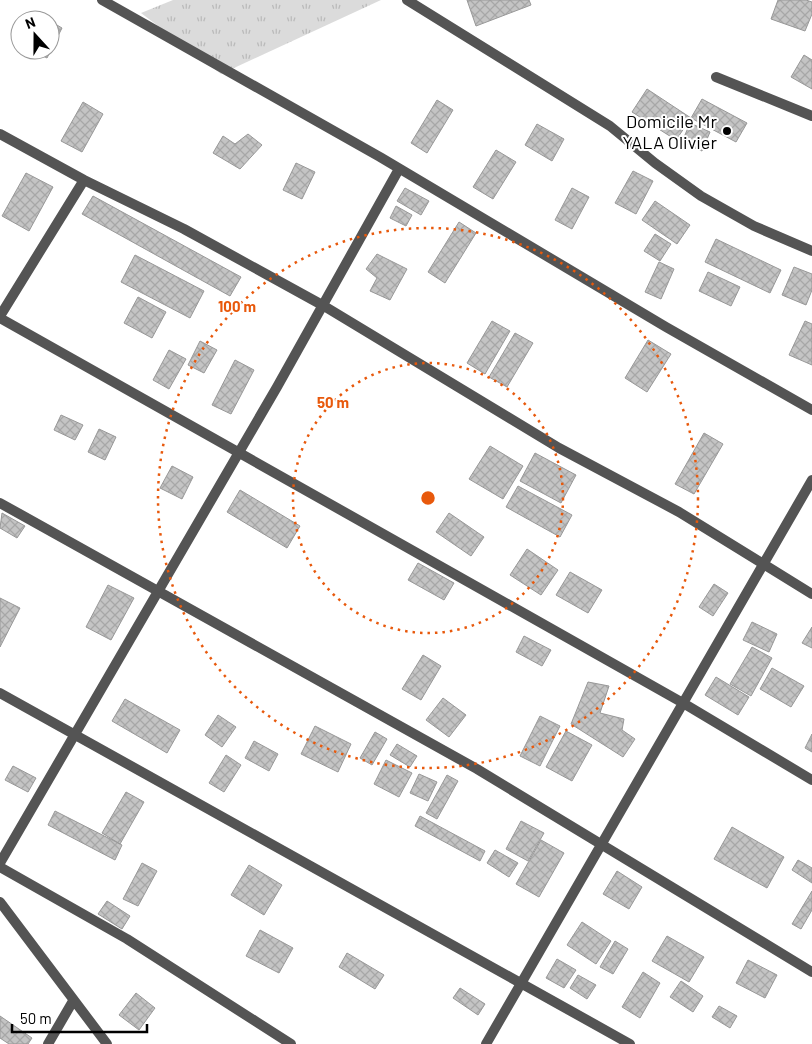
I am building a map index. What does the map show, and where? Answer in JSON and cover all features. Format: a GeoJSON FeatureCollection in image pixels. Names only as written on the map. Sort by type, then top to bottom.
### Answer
{"type":"FeatureCollection","features":[{"type":"Feature","properties":{"kind":"street"},"geometry":{"type":"LineString","coordinates":[[102,0],[504,229],[666,327],[812,410]]}},
{"type":"Feature","properties":{"kind":"street"},"geometry":{"type":"LineString","coordinates":[[407,0],[610,126],[655,163],[701,196],[754,226],[812,251]]}},
{"type":"Feature","properties":{"kind":"street"},"geometry":{"type":"LineString","coordinates":[[716,77],[812,116]]}},
{"type":"Feature","properties":{"kind":"street"},"geometry":{"type":"LineString","coordinates":[[0,134],[84,180],[184,229],[324,306],[559,448],[679,512],[812,594]]}},
{"type":"Feature","properties":{"kind":"street"},"geometry":{"type":"LineString","coordinates":[[0,863],[324,306],[399,169]]}},
{"type":"Feature","properties":{"kind":"street"},"geometry":{"type":"LineString","coordinates":[[84,180],[0,317],[683,704],[812,780]]}},
{"type":"Feature","properties":{"kind":"street"},"geometry":{"type":"LineString","coordinates":[[486,1044],[812,480]]}},
{"type":"Feature","properties":{"kind":"street"},"geometry":{"type":"LineString","coordinates":[[0,503],[477,769],[601,846],[812,972]]}},
{"type":"Feature","properties":{"kind":"street"},"geometry":{"type":"LineString","coordinates":[[0,693],[74,736],[297,857],[630,1044]]}},
{"type":"Feature","properties":{"kind":"street"},"geometry":{"type":"LineString","coordinates":[[0,867],[127,939],[291,1044]]}},
{"type":"Feature","properties":{"kind":"street"},"geometry":{"type":"LineString","coordinates":[[0,902],[107,1044]]}},
{"type":"Feature","properties":{"kind":"street"},"geometry":{"type":"LineString","coordinates":[[48,1044],[73,1001]]}},
{"type":"Feature","properties":{"kind":"green space"},"geometry":{"type":"Polygon","coordinates":[[[173,0],[381,0],[221,74],[141,13],[173,0]]]}},
{"type":"Feature","properties":{"kind":"building"},"geometry":{"type":"Polygon","coordinates":[[[467,0],[529,0],[531,5],[476,26],[467,0]]]}},
{"type":"Feature","properties":{"kind":"building"},"geometry":{"type":"Polygon","coordinates":[[[778,0],[806,0],[812,2],[812,14],[805,31],[771,19],[778,0]]]}},
{"type":"Feature","properties":{"kind":"building"},"geometry":{"type":"Polygon","coordinates":[[[804,55],[812,60],[812,89],[791,77],[804,55]]]}},
{"type":"Feature","properties":{"kind":"building"},"geometry":{"type":"Polygon","coordinates":[[[647,89],[691,118],[676,140],[632,112],[647,89]]]}},
{"type":"Feature","properties":{"kind":"building"},"geometry":{"type":"Polygon","coordinates":[[[702,99],[747,123],[736,142],[691,118],[702,99]]]}},
{"type":"Feature","properties":{"kind":"building"},"geometry":{"type":"Polygon","coordinates":[[[437,100],[453,110],[427,153],[411,143],[437,100]]]}},
{"type":"Feature","properties":{"kind":"building"},"geometry":{"type":"Polygon","coordinates":[[[83,102],[103,114],[82,152],[61,141],[83,102]]]}},
{"type":"Feature","properties":{"kind":"building"},"geometry":{"type":"Polygon","coordinates":[[[690,123],[710,132],[702,151],[682,142],[690,123]]]}},
{"type":"Feature","properties":{"kind":"building"},"geometry":{"type":"Polygon","coordinates":[[[537,124],[564,139],[552,161],[525,145],[537,124]]]}},
{"type":"Feature","properties":{"kind":"building"},"geometry":{"type":"Polygon","coordinates":[[[248,134],[262,145],[240,169],[213,153],[223,136],[235,144],[248,134]]]}},
{"type":"Feature","properties":{"kind":"building"},"geometry":{"type":"Polygon","coordinates":[[[496,150],[516,162],[493,199],[473,187],[496,150]]]}},
{"type":"Feature","properties":{"kind":"building"},"geometry":{"type":"Polygon","coordinates":[[[296,163],[315,172],[302,199],[283,190],[296,163]]]}},
{"type":"Feature","properties":{"kind":"building"},"geometry":{"type":"Polygon","coordinates":[[[633,171],[653,181],[636,214],[615,203],[633,171]]]}},
{"type":"Feature","properties":{"kind":"building"},"geometry":{"type":"Polygon","coordinates":[[[26,173],[53,187],[29,231],[2,216],[26,173]]]}},
{"type":"Feature","properties":{"kind":"building"},"geometry":{"type":"Polygon","coordinates":[[[405,188],[429,201],[421,215],[397,201],[405,188]]]}},
{"type":"Feature","properties":{"kind":"building"},"geometry":{"type":"Polygon","coordinates":[[[572,188],[589,197],[572,229],[555,220],[572,188]]]}},
{"type":"Feature","properties":{"kind":"building"},"geometry":{"type":"Polygon","coordinates":[[[93,196],[241,277],[230,296],[82,214],[93,196]]]}},
{"type":"Feature","properties":{"kind":"building"},"geometry":{"type":"Polygon","coordinates":[[[655,201],[690,225],[677,244],[642,220],[655,201]]]}},
{"type":"Feature","properties":{"kind":"building"},"geometry":{"type":"Polygon","coordinates":[[[396,206],[412,215],[406,226],[390,218],[396,206]]]}},
{"type":"Feature","properties":{"kind":"building"},"geometry":{"type":"Polygon","coordinates":[[[459,222],[476,233],[445,283],[428,272],[459,222]]]}},
{"type":"Feature","properties":{"kind":"building"},"geometry":{"type":"Polygon","coordinates":[[[655,234],[671,244],[660,261],[644,251],[655,234]]]}},
{"type":"Feature","properties":{"kind":"building"},"geometry":{"type":"Polygon","coordinates":[[[716,239],[781,270],[770,293],[705,262],[716,239]]]}},
{"type":"Feature","properties":{"kind":"building"},"geometry":{"type":"Polygon","coordinates":[[[377,254],[407,269],[390,300],[370,291],[377,278],[366,269],[377,254]]]}},
{"type":"Feature","properties":{"kind":"building"},"geometry":{"type":"Polygon","coordinates":[[[135,255],[204,291],[190,318],[121,282],[135,255]]]}},
{"type":"Feature","properties":{"kind":"building"},"geometry":{"type":"Polygon","coordinates":[[[659,262],[674,269],[661,299],[645,292],[659,262]]]}},
{"type":"Feature","properties":{"kind":"building"},"geometry":{"type":"Polygon","coordinates":[[[794,267],[812,274],[812,290],[806,305],[782,295],[794,267]]]}},
{"type":"Feature","properties":{"kind":"building"},"geometry":{"type":"Polygon","coordinates":[[[708,272],[740,287],[731,306],[699,291],[708,272]]]}},
{"type":"Feature","properties":{"kind":"building"},"geometry":{"type":"Polygon","coordinates":[[[138,297],[166,312],[152,338],[124,323],[138,297]]]}},
{"type":"Feature","properties":{"kind":"building"},"geometry":{"type":"Polygon","coordinates":[[[492,321],[510,331],[485,374],[467,363],[492,321]]]}},
{"type":"Feature","properties":{"kind":"building"},"geometry":{"type":"Polygon","coordinates":[[[805,321],[812,324],[812,365],[789,355],[805,321]]]}},
{"type":"Feature","properties":{"kind":"building"},"geometry":{"type":"Polygon","coordinates":[[[515,333],[533,343],[507,387],[489,377],[515,333]]]}},
{"type":"Feature","properties":{"kind":"building"},"geometry":{"type":"Polygon","coordinates":[[[648,340],[671,354],[647,392],[625,378],[648,340]]]}},
{"type":"Feature","properties":{"kind":"building"},"geometry":{"type":"Polygon","coordinates":[[[200,341],[217,350],[204,373],[188,365],[200,341]]]}},
{"type":"Feature","properties":{"kind":"building"},"geometry":{"type":"Polygon","coordinates":[[[169,350],[186,359],[169,389],[153,380],[169,350]]]}},
{"type":"Feature","properties":{"kind":"building"},"geometry":{"type":"Polygon","coordinates":[[[235,360],[254,370],[231,414],[212,405],[235,360]]]}},
{"type":"Feature","properties":{"kind":"building"},"geometry":{"type":"Polygon","coordinates":[[[61,415],[83,425],[75,440],[54,430],[61,415]]]}},
{"type":"Feature","properties":{"kind":"building"},"geometry":{"type":"Polygon","coordinates":[[[99,429],[116,437],[105,460],[88,452],[99,429]]]}},
{"type":"Feature","properties":{"kind":"building"},"geometry":{"type":"Polygon","coordinates":[[[704,433],[723,444],[694,494],[675,484],[704,433]]]}},
{"type":"Feature","properties":{"kind":"building"},"geometry":{"type":"Polygon","coordinates":[[[490,446],[523,466],[503,499],[469,479],[490,446]]]}},
{"type":"Feature","properties":{"kind":"building"},"geometry":{"type":"Polygon","coordinates":[[[535,453],[576,475],[561,503],[520,481],[535,453]]]}},
{"type":"Feature","properties":{"kind":"building"},"geometry":{"type":"Polygon","coordinates":[[[172,466],[193,477],[182,499],[160,488],[172,466]]]}},
{"type":"Feature","properties":{"kind":"building"},"geometry":{"type":"Polygon","coordinates":[[[518,486],[572,515],[560,537],[506,507],[518,486]]]}},
{"type":"Feature","properties":{"kind":"building"},"geometry":{"type":"Polygon","coordinates":[[[240,490],[300,526],[287,548],[227,512],[240,490]]]}},
{"type":"Feature","properties":{"kind":"building"},"geometry":{"type":"Polygon","coordinates":[[[2,513],[25,526],[17,538],[0,528],[2,513]]]}},
{"type":"Feature","properties":{"kind":"building"},"geometry":{"type":"Polygon","coordinates":[[[449,513],[484,537],[471,556],[436,532],[449,513]]]}},
{"type":"Feature","properties":{"kind":"building"},"geometry":{"type":"Polygon","coordinates":[[[527,549],[558,570],[541,595],[510,575],[527,549]]]}},
{"type":"Feature","properties":{"kind":"building"},"geometry":{"type":"Polygon","coordinates":[[[418,563],[454,583],[444,600],[408,580],[418,563]]]}},
{"type":"Feature","properties":{"kind":"building"},"geometry":{"type":"Polygon","coordinates":[[[570,572],[602,590],[588,613],[556,595],[570,572]]]}},
{"type":"Feature","properties":{"kind":"building"},"geometry":{"type":"Polygon","coordinates":[[[714,584],[728,593],[713,616],[699,607],[714,584]]]}},
{"type":"Feature","properties":{"kind":"building"},"geometry":{"type":"Polygon","coordinates":[[[108,585],[134,598],[111,640],[86,627],[108,585]]]}},
{"type":"Feature","properties":{"kind":"building"},"geometry":{"type":"Polygon","coordinates":[[[0,598],[20,608],[0,647],[0,598]]]}},
{"type":"Feature","properties":{"kind":"building"},"geometry":{"type":"Polygon","coordinates":[[[752,622],[777,634],[769,652],[743,640],[752,622]]]}},
{"type":"Feature","properties":{"kind":"building"},"geometry":{"type":"Polygon","coordinates":[[[812,627],[812,648],[802,643],[812,627]]]}},
{"type":"Feature","properties":{"kind":"building"},"geometry":{"type":"Polygon","coordinates":[[[524,636],[551,650],[542,666],[516,652],[524,636]]]}},
{"type":"Feature","properties":{"kind":"building"},"geometry":{"type":"Polygon","coordinates":[[[752,647],[772,658],[751,696],[730,684],[752,647]]]}},
{"type":"Feature","properties":{"kind":"building"},"geometry":{"type":"Polygon","coordinates":[[[423,655],[441,666],[421,700],[402,689],[423,655]]]}},
{"type":"Feature","properties":{"kind":"building"},"geometry":{"type":"Polygon","coordinates":[[[772,668],[804,686],[791,707],[760,689],[772,668]]]}},
{"type":"Feature","properties":{"kind":"building"},"geometry":{"type":"Polygon","coordinates":[[[716,677],[749,697],[738,715],[705,695],[716,677]]]}},
{"type":"Feature","properties":{"kind":"building"},"geometry":{"type":"Polygon","coordinates":[[[588,682],[609,686],[600,713],[624,719],[622,730],[635,739],[623,757],[571,724],[588,682]]]}},
{"type":"Feature","properties":{"kind":"building"},"geometry":{"type":"Polygon","coordinates":[[[443,698],[466,715],[449,737],[426,720],[443,698]]]}},
{"type":"Feature","properties":{"kind":"building"},"geometry":{"type":"Polygon","coordinates":[[[125,699],[180,730],[167,753],[112,721],[125,699]]]}},
{"type":"Feature","properties":{"kind":"building"},"geometry":{"type":"Polygon","coordinates":[[[218,715],[236,727],[222,747],[205,735],[218,715]]]}},
{"type":"Feature","properties":{"kind":"building"},"geometry":{"type":"Polygon","coordinates":[[[540,716],[560,726],[540,766],[520,756],[540,716]]]}},
{"type":"Feature","properties":{"kind":"building"},"geometry":{"type":"Polygon","coordinates":[[[315,726],[351,744],[338,772],[301,754],[315,726]]]}},
{"type":"Feature","properties":{"kind":"building"},"geometry":{"type":"Polygon","coordinates":[[[566,731],[592,745],[572,781],[546,767],[566,731]]]}},
{"type":"Feature","properties":{"kind":"building"},"geometry":{"type":"Polygon","coordinates":[[[375,732],[387,739],[372,765],[360,758],[375,732]]]}},
{"type":"Feature","properties":{"kind":"building"},"geometry":{"type":"Polygon","coordinates":[[[812,734],[812,752],[805,748],[812,734]]]}},
{"type":"Feature","properties":{"kind":"building"},"geometry":{"type":"Polygon","coordinates":[[[254,741],[278,754],[269,771],[245,758],[254,741]]]}},
{"type":"Feature","properties":{"kind":"building"},"geometry":{"type":"Polygon","coordinates":[[[397,744],[417,756],[410,767],[390,755],[397,744]]]}},
{"type":"Feature","properties":{"kind":"building"},"geometry":{"type":"Polygon","coordinates":[[[226,755],[241,765],[224,792],[209,783],[226,755]]]}},
{"type":"Feature","properties":{"kind":"building"},"geometry":{"type":"Polygon","coordinates":[[[386,760],[412,773],[399,797],[374,784],[386,760]]]}},
{"type":"Feature","properties":{"kind":"building"},"geometry":{"type":"Polygon","coordinates":[[[13,766],[36,778],[28,792],[5,780],[13,766]]]}},
{"type":"Feature","properties":{"kind":"building"},"geometry":{"type":"Polygon","coordinates":[[[419,774],[437,782],[428,801],[410,793],[419,774]]]}},
{"type":"Feature","properties":{"kind":"building"},"geometry":{"type":"Polygon","coordinates":[[[447,775],[458,781],[437,819],[426,813],[447,775]]]}},
{"type":"Feature","properties":{"kind":"building"},"geometry":{"type":"Polygon","coordinates":[[[126,792],[144,802],[120,844],[102,833],[126,792]]]}},
{"type":"Feature","properties":{"kind":"building"},"geometry":{"type":"Polygon","coordinates":[[[55,811],[122,845],[115,860],[48,825],[55,811]]]}},
{"type":"Feature","properties":{"kind":"building"},"geometry":{"type":"Polygon","coordinates":[[[420,816],[485,851],[480,861],[415,826],[420,816]]]}},
{"type":"Feature","properties":{"kind":"building"},"geometry":{"type":"Polygon","coordinates":[[[521,821],[544,833],[528,861],[506,849],[521,821]]]}},
{"type":"Feature","properties":{"kind":"building"},"geometry":{"type":"Polygon","coordinates":[[[732,827],[784,857],[767,888],[714,859],[732,827]]]}},
{"type":"Feature","properties":{"kind":"building"},"geometry":{"type":"Polygon","coordinates":[[[541,840],[564,853],[539,897],[516,884],[541,840]]]}},
{"type":"Feature","properties":{"kind":"building"},"geometry":{"type":"Polygon","coordinates":[[[495,850],[518,863],[509,877],[487,863],[495,850]]]}},
{"type":"Feature","properties":{"kind":"building"},"geometry":{"type":"Polygon","coordinates":[[[798,860],[812,868],[812,883],[792,870],[798,860]]]}},
{"type":"Feature","properties":{"kind":"building"},"geometry":{"type":"Polygon","coordinates":[[[142,863],[157,871],[138,906],[123,899],[142,863]]]}},
{"type":"Feature","properties":{"kind":"building"},"geometry":{"type":"Polygon","coordinates":[[[249,865],[282,885],[264,915],[231,895],[249,865]]]}},
{"type":"Feature","properties":{"kind":"building"},"geometry":{"type":"Polygon","coordinates":[[[617,871],[642,887],[629,909],[603,894],[617,871]]]}},
{"type":"Feature","properties":{"kind":"building"},"geometry":{"type":"Polygon","coordinates":[[[812,891],[812,910],[801,929],[792,924],[812,891]]]}},
{"type":"Feature","properties":{"kind":"building"},"geometry":{"type":"Polygon","coordinates":[[[107,901],[130,916],[122,929],[98,914],[107,901]]]}},
{"type":"Feature","properties":{"kind":"building"},"geometry":{"type":"Polygon","coordinates":[[[582,922],[611,941],[596,964],[567,945],[582,922]]]}},
{"type":"Feature","properties":{"kind":"building"},"geometry":{"type":"Polygon","coordinates":[[[260,930],[293,948],[279,973],[246,956],[260,930]]]}},
{"type":"Feature","properties":{"kind":"building"},"geometry":{"type":"Polygon","coordinates":[[[667,936],[704,957],[689,982],[652,961],[667,936]]]}},
{"type":"Feature","properties":{"kind":"building"},"geometry":{"type":"Polygon","coordinates":[[[615,941],[628,949],[613,974],[600,967],[615,941]]]}},
{"type":"Feature","properties":{"kind":"building"},"geometry":{"type":"Polygon","coordinates":[[[347,953],[384,975],[375,989],[339,967],[347,953]]]}},
{"type":"Feature","properties":{"kind":"building"},"geometry":{"type":"Polygon","coordinates":[[[557,959],[576,970],[564,988],[546,978],[557,959]]]}},
{"type":"Feature","properties":{"kind":"building"},"geometry":{"type":"Polygon","coordinates":[[[748,960],[777,975],[765,998],[736,983],[748,960]]]}},
{"type":"Feature","properties":{"kind":"building"},"geometry":{"type":"Polygon","coordinates":[[[643,972],[660,983],[640,1018],[622,1007],[643,972]]]}},
{"type":"Feature","properties":{"kind":"building"},"geometry":{"type":"Polygon","coordinates":[[[578,975],[596,985],[587,999],[570,988],[578,975]]]}},
{"type":"Feature","properties":{"kind":"building"},"geometry":{"type":"Polygon","coordinates":[[[681,981],[703,996],[693,1012],[670,997],[681,981]]]}},
{"type":"Feature","properties":{"kind":"building"},"geometry":{"type":"Polygon","coordinates":[[[460,988],[485,1004],[478,1015],[453,998],[460,988]]]}},
{"type":"Feature","properties":{"kind":"building"},"geometry":{"type":"Polygon","coordinates":[[[136,993],[155,1008],[139,1030],[119,1015],[136,993]]]}},
{"type":"Feature","properties":{"kind":"building"},"geometry":{"type":"Polygon","coordinates":[[[719,1006],[737,1016],[730,1028],[712,1017],[719,1006]]]}},
{"type":"Feature","properties":{"kind":"building"},"geometry":{"type":"Polygon","coordinates":[[[0,1016],[32,1038],[28,1044],[9,1044],[0,1038],[0,1016]]]}},
{"type":"Feature","properties":{"kind":"place","name":"Domicile Mr YALA Olivier"},"geometry":{"type":"Point","coordinates":[727,131]}}]}
